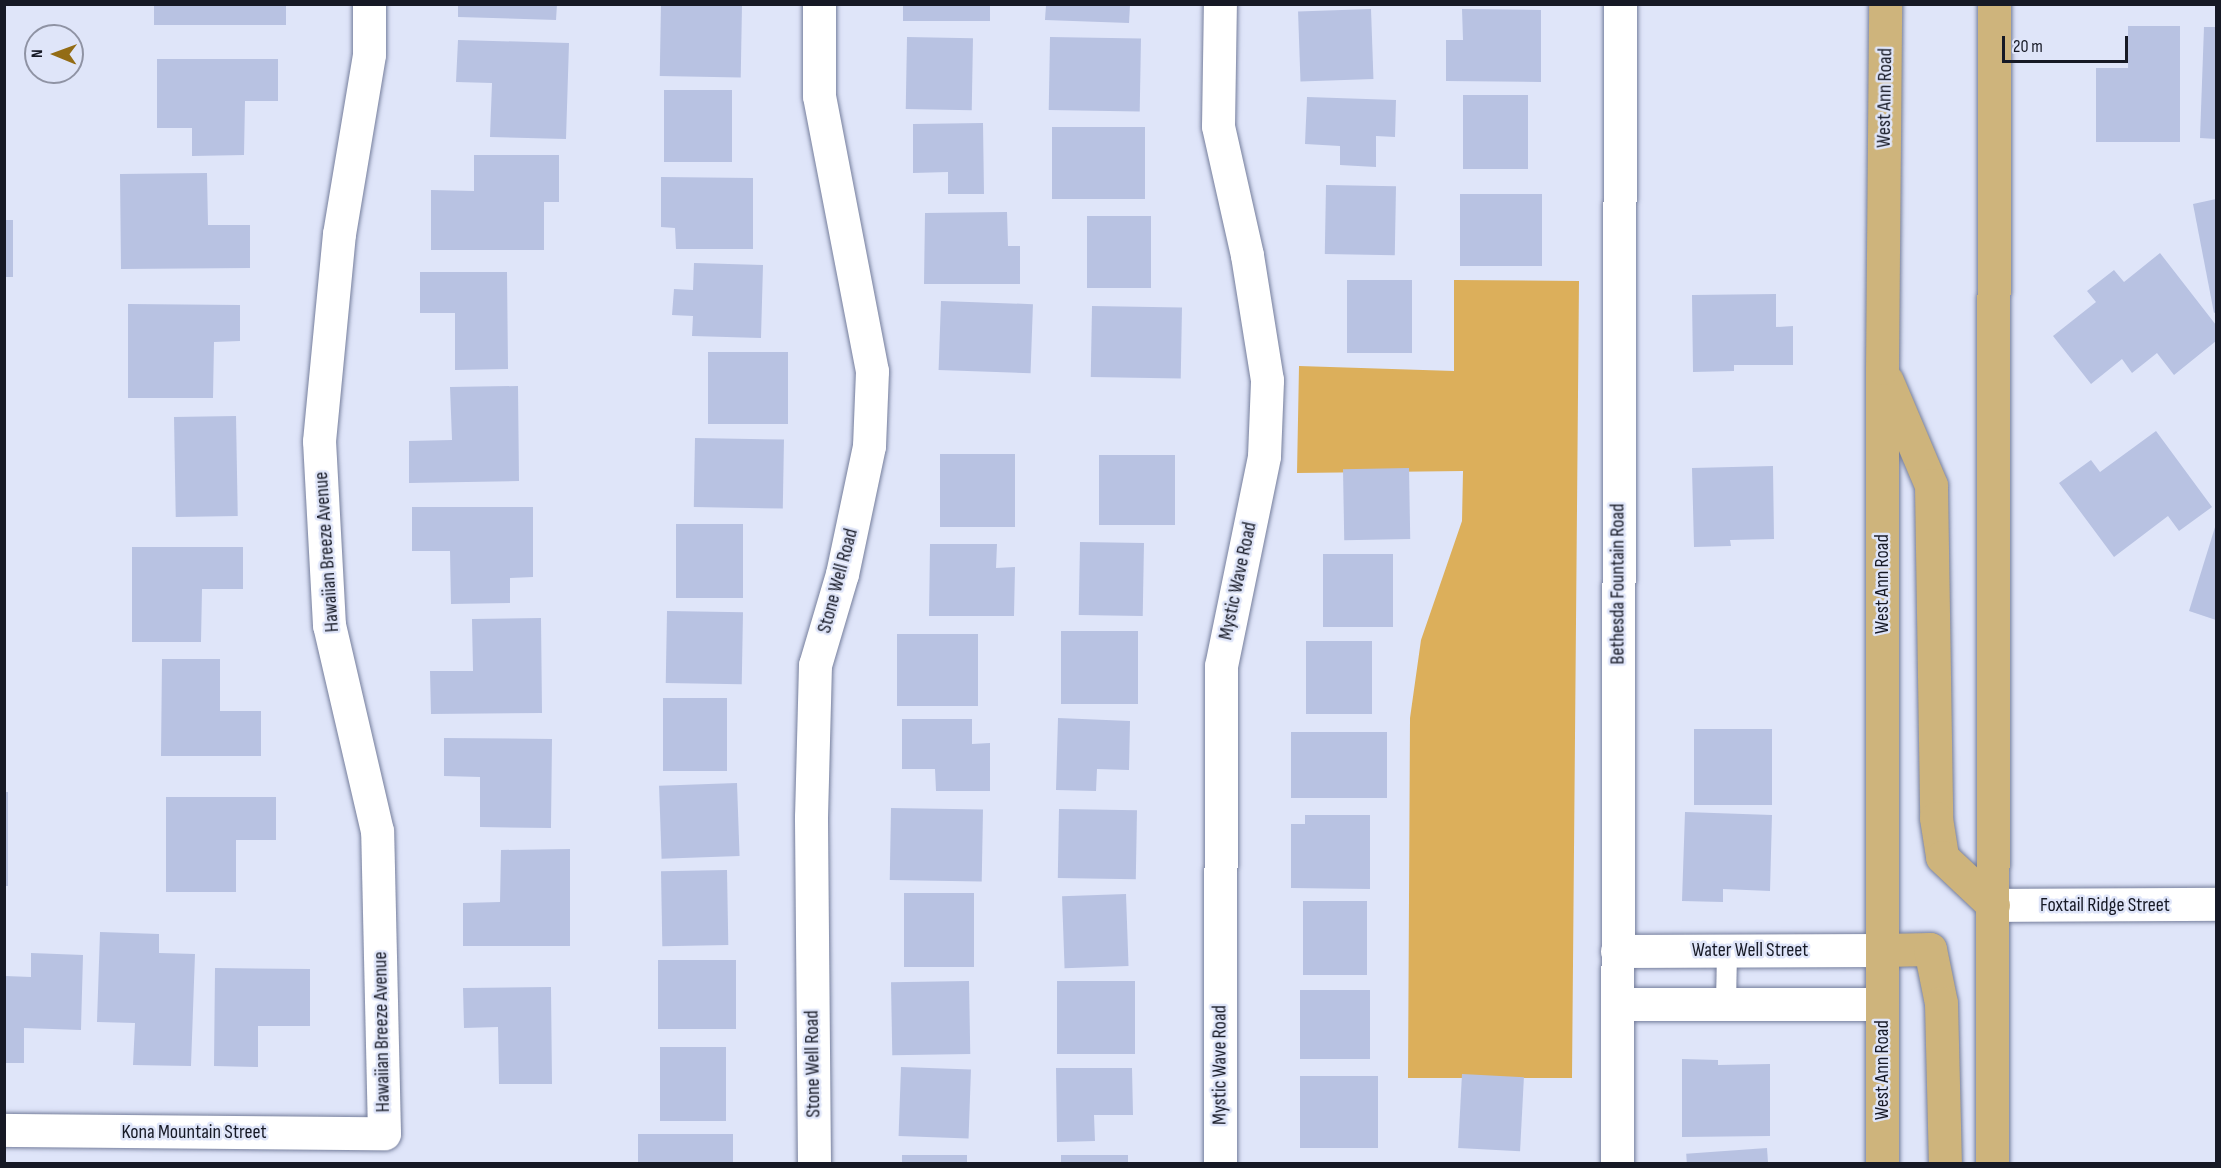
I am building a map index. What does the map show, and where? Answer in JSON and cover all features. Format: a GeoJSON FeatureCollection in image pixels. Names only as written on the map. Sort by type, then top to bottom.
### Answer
{"type":"FeatureCollection","features":[{"type":"Feature","properties":{"kind":"main road","name":"West Ann Road"},"geometry":{"type":"LineString","coordinates":[[1882,1164],[1882,368],[1885,4]]}},
{"type":"Feature","properties":{"kind":"main road"},"geometry":{"type":"LineString","coordinates":[[1992,1164],[1994,4]]}},
{"type":"Feature","properties":{"kind":"main road"},"geometry":{"type":"LineString","coordinates":[[1882,368],[1931,485],[1936,818],[1942,857],[1993,905]]}},
{"type":"Feature","properties":{"kind":"main road"},"geometry":{"type":"LineString","coordinates":[[1882,950],[1930,949],[1941,1003],[1945,1164]]}},
{"type":"Feature","properties":{"kind":"street","name":"Hawaiian Breeze Avenue"},"geometry":{"type":"LineString","coordinates":[[369,4],[369,54],[339,234],[320,441],[329,625],[377,831],[384,1133]]}},
{"type":"Feature","properties":{"kind":"street","name":"Stone Well Road"},"geometry":{"type":"LineString","coordinates":[[814,1164],[811,817],[815,665],[842,574],[869,446],[872,371],[819,96],[819,4]]}},
{"type":"Feature","properties":{"kind":"street","name":"Mystic Wave Road"},"geometry":{"type":"LineString","coordinates":[[1220,4],[1218,126],[1247,255],[1267,380],[1264,456],[1221,666],[1220,1164]]}},
{"type":"Feature","properties":{"kind":"street","name":"Bethesda Fountain Road"},"geometry":{"type":"LineString","coordinates":[[1617,1164],[1620,4]]}},
{"type":"Feature","properties":{"kind":"street","name":"Foxtail Ridge Street"},"geometry":{"type":"LineString","coordinates":[[1993,905],[2217,904]]}},
{"type":"Feature","properties":{"kind":"street","name":"Water Well Street"},"geometry":{"type":"LineString","coordinates":[[1617,951],[1882,950]]}},
{"type":"Feature","properties":{"kind":"street"},"geometry":{"type":"LineString","coordinates":[[1617,1004],[1882,1004]]}},
{"type":"Feature","properties":{"kind":"street","name":"Kona Mountain Street"},"geometry":{"type":"LineString","coordinates":[[4,1130],[384,1133]]}},
{"type":"Feature","properties":{"kind":"lane"},"geometry":{"type":"LineString","coordinates":[[1726,1004],[1727,950]]}},
{"type":"Feature","properties":{"kind":"shaded area"},"geometry":{"type":"Polygon","coordinates":[[[1454,280],[1579,281],[1572,1078],[1408,1078],[1410,718],[1421,640],[1462,521],[1463,471],[1297,473],[1299,366],[1454,371],[1454,280]]]}},
{"type":"Feature","properties":{"kind":"building"},"geometry":{"type":"Polygon","coordinates":[[[154,4],[286,4],[286,25],[154,25],[154,4]]]}},
{"type":"Feature","properties":{"kind":"building"},"geometry":{"type":"Polygon","coordinates":[[[458,4],[557,4],[556,20],[458,17],[458,4]]]}},
{"type":"Feature","properties":{"kind":"building"},"geometry":{"type":"Polygon","coordinates":[[[661,4],[742,5],[741,77],[660,76],[661,4]]]}},
{"type":"Feature","properties":{"kind":"building"},"geometry":{"type":"Polygon","coordinates":[[[903,4],[990,4],[990,21],[903,21],[903,4]]]}},
{"type":"Feature","properties":{"kind":"building"},"geometry":{"type":"Polygon","coordinates":[[[1046,5],[1130,5],[1129,23],[1045,20],[1046,5]]]}},
{"type":"Feature","properties":{"kind":"building"},"geometry":{"type":"Polygon","coordinates":[[[1371,9],[1373,79],[1300,82],[1298,12],[1371,9]]]}},
{"type":"Feature","properties":{"kind":"building"},"geometry":{"type":"Polygon","coordinates":[[[1462,9],[1541,10],[1541,82],[1446,81],[1446,40],[1463,40],[1462,9]]]}},
{"type":"Feature","properties":{"kind":"building"},"geometry":{"type":"Polygon","coordinates":[[[2128,26],[2180,26],[2180,142],[2096,142],[2096,68],[2128,68],[2128,26]]]}},
{"type":"Feature","properties":{"kind":"building"},"geometry":{"type":"Polygon","coordinates":[[[2204,27],[2216,27],[2216,139],[2200,138],[2204,27]]]}},
{"type":"Feature","properties":{"kind":"building"},"geometry":{"type":"Polygon","coordinates":[[[907,37],[973,38],[972,110],[906,109],[907,37]]]}},
{"type":"Feature","properties":{"kind":"building"},"geometry":{"type":"Polygon","coordinates":[[[1050,37],[1141,39],[1140,112],[1049,110],[1050,37]]]}},
{"type":"Feature","properties":{"kind":"building"},"geometry":{"type":"Polygon","coordinates":[[[458,40],[569,43],[566,139],[490,137],[492,83],[456,82],[458,40]]]}},
{"type":"Feature","properties":{"kind":"building"},"geometry":{"type":"Polygon","coordinates":[[[157,59],[278,59],[278,101],[245,101],[244,155],[192,156],[192,128],[157,128],[157,59]]]}},
{"type":"Feature","properties":{"kind":"building"},"geometry":{"type":"Polygon","coordinates":[[[664,90],[732,90],[732,162],[664,162],[664,90]]]}},
{"type":"Feature","properties":{"kind":"building"},"geometry":{"type":"Polygon","coordinates":[[[1463,95],[1528,95],[1528,169],[1463,169],[1463,95]]]}},
{"type":"Feature","properties":{"kind":"building"},"geometry":{"type":"Polygon","coordinates":[[[1307,97],[1396,100],[1395,137],[1376,136],[1376,167],[1340,165],[1340,146],[1305,144],[1307,97]]]}},
{"type":"Feature","properties":{"kind":"building"},"geometry":{"type":"Polygon","coordinates":[[[983,123],[984,194],[948,194],[948,172],[913,173],[913,124],[983,123]]]}},
{"type":"Feature","properties":{"kind":"building"},"geometry":{"type":"Polygon","coordinates":[[[1052,127],[1145,127],[1145,199],[1052,199],[1052,127]]]}},
{"type":"Feature","properties":{"kind":"building"},"geometry":{"type":"Polygon","coordinates":[[[474,155],[559,155],[559,202],[544,202],[544,250],[431,250],[431,190],[474,191],[474,155]]]}},
{"type":"Feature","properties":{"kind":"building"},"geometry":{"type":"Polygon","coordinates":[[[207,173],[208,225],[250,225],[250,268],[121,269],[120,174],[207,173]]]}},
{"type":"Feature","properties":{"kind":"building"},"geometry":{"type":"Polygon","coordinates":[[[661,177],[753,178],[753,249],[676,249],[675,228],[661,227],[661,177]]]}},
{"type":"Feature","properties":{"kind":"building"},"geometry":{"type":"Polygon","coordinates":[[[1326,185],[1396,186],[1395,255],[1325,254],[1326,185]]]}},
{"type":"Feature","properties":{"kind":"building"},"geometry":{"type":"Polygon","coordinates":[[[1460,194],[1542,194],[1542,266],[1460,266],[1460,194]]]}},
{"type":"Feature","properties":{"kind":"building"},"geometry":{"type":"Polygon","coordinates":[[[2216,199],[2216,312],[2214,313],[2193,204],[2216,199]]]}},
{"type":"Feature","properties":{"kind":"building"},"geometry":{"type":"Polygon","coordinates":[[[1007,212],[1008,246],[1020,246],[1020,284],[924,284],[925,213],[1007,212]]]}},
{"type":"Feature","properties":{"kind":"building"},"geometry":{"type":"Polygon","coordinates":[[[1087,216],[1151,216],[1151,288],[1087,288],[1087,216]]]}},
{"type":"Feature","properties":{"kind":"building"},"geometry":{"type":"Polygon","coordinates":[[[4,220],[13,220],[13,277],[4,277],[4,220]]]}},
{"type":"Feature","properties":{"kind":"building"},"geometry":{"type":"Polygon","coordinates":[[[2160,253],[2216,325],[2216,341],[2174,375],[2157,353],[2132,373],[2122,359],[2091,384],[2053,336],[2096,302],[2087,291],[2114,270],[2124,282],[2160,253]]]}},
{"type":"Feature","properties":{"kind":"building"},"geometry":{"type":"Polygon","coordinates":[[[694,263],[763,265],[761,338],[692,336],[693,316],[672,315],[674,289],[693,290],[694,263]]]}},
{"type":"Feature","properties":{"kind":"building"},"geometry":{"type":"Polygon","coordinates":[[[420,272],[507,272],[508,369],[455,370],[455,313],[420,313],[420,272]]]}},
{"type":"Feature","properties":{"kind":"building"},"geometry":{"type":"Polygon","coordinates":[[[1347,280],[1412,280],[1412,353],[1347,353],[1347,280]]]}},
{"type":"Feature","properties":{"kind":"building"},"geometry":{"type":"Polygon","coordinates":[[[1776,294],[1776,327],[1793,326],[1793,365],[1734,365],[1734,371],[1693,372],[1692,295],[1776,294]]]}},
{"type":"Feature","properties":{"kind":"building"},"geometry":{"type":"Polygon","coordinates":[[[941,301],[1033,304],[1031,373],[939,370],[941,301]]]}},
{"type":"Feature","properties":{"kind":"building"},"geometry":{"type":"Polygon","coordinates":[[[128,304],[240,305],[240,341],[214,342],[213,398],[128,398],[128,304]]]}},
{"type":"Feature","properties":{"kind":"building"},"geometry":{"type":"Polygon","coordinates":[[[1092,306],[1182,308],[1181,379],[1091,377],[1092,306]]]}},
{"type":"Feature","properties":{"kind":"building"},"geometry":{"type":"Polygon","coordinates":[[[708,352],[788,352],[788,424],[708,424],[708,352]]]}},
{"type":"Feature","properties":{"kind":"building"},"geometry":{"type":"Polygon","coordinates":[[[518,386],[519,481],[409,483],[409,441],[452,440],[450,387],[518,386]]]}},
{"type":"Feature","properties":{"kind":"building"},"geometry":{"type":"Polygon","coordinates":[[[236,416],[238,516],[176,517],[174,417],[236,416]]]}},
{"type":"Feature","properties":{"kind":"building"},"geometry":{"type":"Polygon","coordinates":[[[2156,431],[2212,507],[2179,531],[2168,516],[2114,557],[2059,483],[2091,460],[2100,472],[2156,431]]]}},
{"type":"Feature","properties":{"kind":"building"},"geometry":{"type":"Polygon","coordinates":[[[695,438],[784,440],[783,509],[694,507],[695,438]]]}},
{"type":"Feature","properties":{"kind":"building"},"geometry":{"type":"Polygon","coordinates":[[[940,454],[1015,454],[1015,527],[940,527],[940,454]]]}},
{"type":"Feature","properties":{"kind":"building"},"geometry":{"type":"Polygon","coordinates":[[[1099,455],[1175,455],[1175,525],[1099,525],[1099,455]]]}},
{"type":"Feature","properties":{"kind":"building"},"geometry":{"type":"Polygon","coordinates":[[[1773,466],[1774,539],[1730,540],[1731,546],[1694,547],[1692,468],[1773,466]]]}},
{"type":"Feature","properties":{"kind":"building"},"geometry":{"type":"Polygon","coordinates":[[[1409,468],[1410,539],[1344,540],[1343,469],[1409,468]]]}},
{"type":"Feature","properties":{"kind":"building"},"geometry":{"type":"Polygon","coordinates":[[[412,507],[533,507],[533,577],[510,578],[510,603],[451,604],[450,551],[412,551],[412,507]]]}},
{"type":"Feature","properties":{"kind":"building"},"geometry":{"type":"Polygon","coordinates":[[[676,524],[743,524],[743,598],[676,598],[676,524]]]}},
{"type":"Feature","properties":{"kind":"building"},"geometry":{"type":"Polygon","coordinates":[[[2216,524],[2216,620],[2189,611],[2216,524]]]}},
{"type":"Feature","properties":{"kind":"building"},"geometry":{"type":"Polygon","coordinates":[[[1080,542],[1144,543],[1143,616],[1079,615],[1080,542]]]}},
{"type":"Feature","properties":{"kind":"building"},"geometry":{"type":"Polygon","coordinates":[[[930,544],[997,544],[996,568],[1015,567],[1014,616],[929,616],[930,544]]]}},
{"type":"Feature","properties":{"kind":"building"},"geometry":{"type":"Polygon","coordinates":[[[132,547],[243,547],[243,589],[202,589],[201,642],[132,642],[132,547]]]}},
{"type":"Feature","properties":{"kind":"building"},"geometry":{"type":"Polygon","coordinates":[[[1323,554],[1393,554],[1393,627],[1323,627],[1323,554]]]}},
{"type":"Feature","properties":{"kind":"building"},"geometry":{"type":"Polygon","coordinates":[[[667,611],[743,612],[742,684],[666,683],[667,611]]]}},
{"type":"Feature","properties":{"kind":"building"},"geometry":{"type":"Polygon","coordinates":[[[541,618],[542,713],[431,714],[430,671],[473,671],[472,619],[541,618]]]}},
{"type":"Feature","properties":{"kind":"building"},"geometry":{"type":"Polygon","coordinates":[[[1061,631],[1138,631],[1138,704],[1061,704],[1061,631]]]}},
{"type":"Feature","properties":{"kind":"building"},"geometry":{"type":"Polygon","coordinates":[[[897,634],[978,634],[978,706],[897,706],[897,634]]]}},
{"type":"Feature","properties":{"kind":"building"},"geometry":{"type":"Polygon","coordinates":[[[1306,641],[1372,641],[1372,714],[1306,714],[1306,641]]]}},
{"type":"Feature","properties":{"kind":"building"},"geometry":{"type":"Polygon","coordinates":[[[162,659],[220,659],[220,711],[261,711],[261,756],[161,756],[162,659]]]}},
{"type":"Feature","properties":{"kind":"building"},"geometry":{"type":"Polygon","coordinates":[[[663,698],[727,698],[727,771],[663,771],[663,698]]]}},
{"type":"Feature","properties":{"kind":"building"},"geometry":{"type":"Polygon","coordinates":[[[1058,718],[1130,721],[1129,770],[1097,769],[1096,791],[1056,790],[1058,718]]]}},
{"type":"Feature","properties":{"kind":"building"},"geometry":{"type":"Polygon","coordinates":[[[902,719],[972,719],[972,744],[990,743],[990,791],[936,791],[935,769],[902,769],[902,719]]]}},
{"type":"Feature","properties":{"kind":"building"},"geometry":{"type":"Polygon","coordinates":[[[1694,729],[1772,729],[1772,805],[1694,805],[1694,729]]]}},
{"type":"Feature","properties":{"kind":"building"},"geometry":{"type":"Polygon","coordinates":[[[1291,732],[1387,732],[1387,798],[1291,798],[1291,732]]]}},
{"type":"Feature","properties":{"kind":"building"},"geometry":{"type":"Polygon","coordinates":[[[444,738],[552,739],[551,828],[480,827],[480,777],[444,776],[444,738]]]}},
{"type":"Feature","properties":{"kind":"building"},"geometry":{"type":"Polygon","coordinates":[[[737,783],[740,856],[662,859],[659,786],[737,783]]]}},
{"type":"Feature","properties":{"kind":"building"},"geometry":{"type":"Polygon","coordinates":[[[4,792],[8,792],[8,886],[4,886],[4,792]]]}},
{"type":"Feature","properties":{"kind":"building"},"geometry":{"type":"Polygon","coordinates":[[[166,797],[276,797],[276,840],[236,840],[236,892],[166,892],[166,797]]]}},
{"type":"Feature","properties":{"kind":"building"},"geometry":{"type":"Polygon","coordinates":[[[891,808],[983,810],[982,882],[890,880],[891,808]]]}},
{"type":"Feature","properties":{"kind":"building"},"geometry":{"type":"Polygon","coordinates":[[[1059,809],[1137,810],[1136,879],[1058,878],[1059,809]]]}},
{"type":"Feature","properties":{"kind":"building"},"geometry":{"type":"Polygon","coordinates":[[[1685,812],[1772,815],[1770,891],[1723,889],[1723,902],[1682,901],[1685,812]]]}},
{"type":"Feature","properties":{"kind":"building"},"geometry":{"type":"Polygon","coordinates":[[[1305,815],[1370,815],[1370,889],[1291,888],[1291,824],[1305,824],[1305,815]]]}},
{"type":"Feature","properties":{"kind":"building"},"geometry":{"type":"Polygon","coordinates":[[[570,849],[570,946],[463,946],[463,903],[500,902],[501,850],[570,849]]]}},
{"type":"Feature","properties":{"kind":"building"},"geometry":{"type":"Polygon","coordinates":[[[727,870],[728,945],[662,946],[661,871],[727,870]]]}},
{"type":"Feature","properties":{"kind":"building"},"geometry":{"type":"Polygon","coordinates":[[[904,893],[974,893],[974,967],[904,967],[904,893]]]}},
{"type":"Feature","properties":{"kind":"building"},"geometry":{"type":"Polygon","coordinates":[[[1126,894],[1129,966],[1065,968],[1062,896],[1126,894]]]}},
{"type":"Feature","properties":{"kind":"building"},"geometry":{"type":"Polygon","coordinates":[[[1303,901],[1367,901],[1367,975],[1303,975],[1303,901]]]}},
{"type":"Feature","properties":{"kind":"building"},"geometry":{"type":"Polygon","coordinates":[[[100,932],[159,934],[159,953],[195,954],[191,1066],[133,1065],[135,1023],[97,1022],[100,932]]]}},
{"type":"Feature","properties":{"kind":"building"},"geometry":{"type":"Polygon","coordinates":[[[31,953],[83,955],[81,1030],[24,1028],[24,1063],[5,1063],[5,976],[31,977],[31,953]]]}},
{"type":"Feature","properties":{"kind":"building"},"geometry":{"type":"Polygon","coordinates":[[[658,960],[736,960],[736,1029],[658,1029],[658,960]]]}},
{"type":"Feature","properties":{"kind":"building"},"geometry":{"type":"Polygon","coordinates":[[[215,968],[310,969],[310,1026],[258,1026],[258,1067],[214,1066],[215,968]]]}},
{"type":"Feature","properties":{"kind":"building"},"geometry":{"type":"Polygon","coordinates":[[[969,981],[970,1054],[892,1055],[891,982],[969,981]]]}},
{"type":"Feature","properties":{"kind":"building"},"geometry":{"type":"Polygon","coordinates":[[[1057,981],[1135,981],[1135,1054],[1057,1054],[1057,981]]]}},
{"type":"Feature","properties":{"kind":"building"},"geometry":{"type":"Polygon","coordinates":[[[551,987],[552,1084],[499,1084],[498,1027],[464,1028],[463,988],[551,987]]]}},
{"type":"Feature","properties":{"kind":"building"},"geometry":{"type":"Polygon","coordinates":[[[1300,990],[1370,990],[1370,1059],[1300,1059],[1300,990]]]}},
{"type":"Feature","properties":{"kind":"building"},"geometry":{"type":"Polygon","coordinates":[[[660,1047],[726,1047],[726,1121],[660,1121],[660,1047]]]}},
{"type":"Feature","properties":{"kind":"building"},"geometry":{"type":"Polygon","coordinates":[[[1682,1059],[1718,1060],[1718,1065],[1770,1064],[1770,1136],[1682,1137],[1682,1059]]]}},
{"type":"Feature","properties":{"kind":"building"},"geometry":{"type":"Polygon","coordinates":[[[901,1067],[971,1069],[969,1138],[899,1136],[901,1067]]]}},
{"type":"Feature","properties":{"kind":"building"},"geometry":{"type":"Polygon","coordinates":[[[1056,1068],[1132,1068],[1133,1115],[1094,1115],[1095,1141],[1057,1142],[1056,1068]]]}},
{"type":"Feature","properties":{"kind":"building"},"geometry":{"type":"Polygon","coordinates":[[[1462,1074],[1524,1077],[1520,1151],[1458,1148],[1462,1074]]]}},
{"type":"Feature","properties":{"kind":"building"},"geometry":{"type":"Polygon","coordinates":[[[1300,1076],[1378,1076],[1378,1148],[1300,1148],[1300,1076]]]}},
{"type":"Feature","properties":{"kind":"building"},"geometry":{"type":"Polygon","coordinates":[[[638,1134],[733,1134],[733,1164],[638,1164],[638,1134]]]}},
{"type":"Feature","properties":{"kind":"building"},"geometry":{"type":"Polygon","coordinates":[[[1767,1148],[1768,1164],[1687,1164],[1686,1154],[1767,1148]]]}},
{"type":"Feature","properties":{"kind":"building"},"geometry":{"type":"Polygon","coordinates":[[[902,1155],[967,1155],[967,1164],[902,1164],[902,1155]]]}},
{"type":"Feature","properties":{"kind":"building"},"geometry":{"type":"Polygon","coordinates":[[[1061,1155],[1128,1155],[1128,1164],[1061,1164],[1061,1155]]]}}]}
